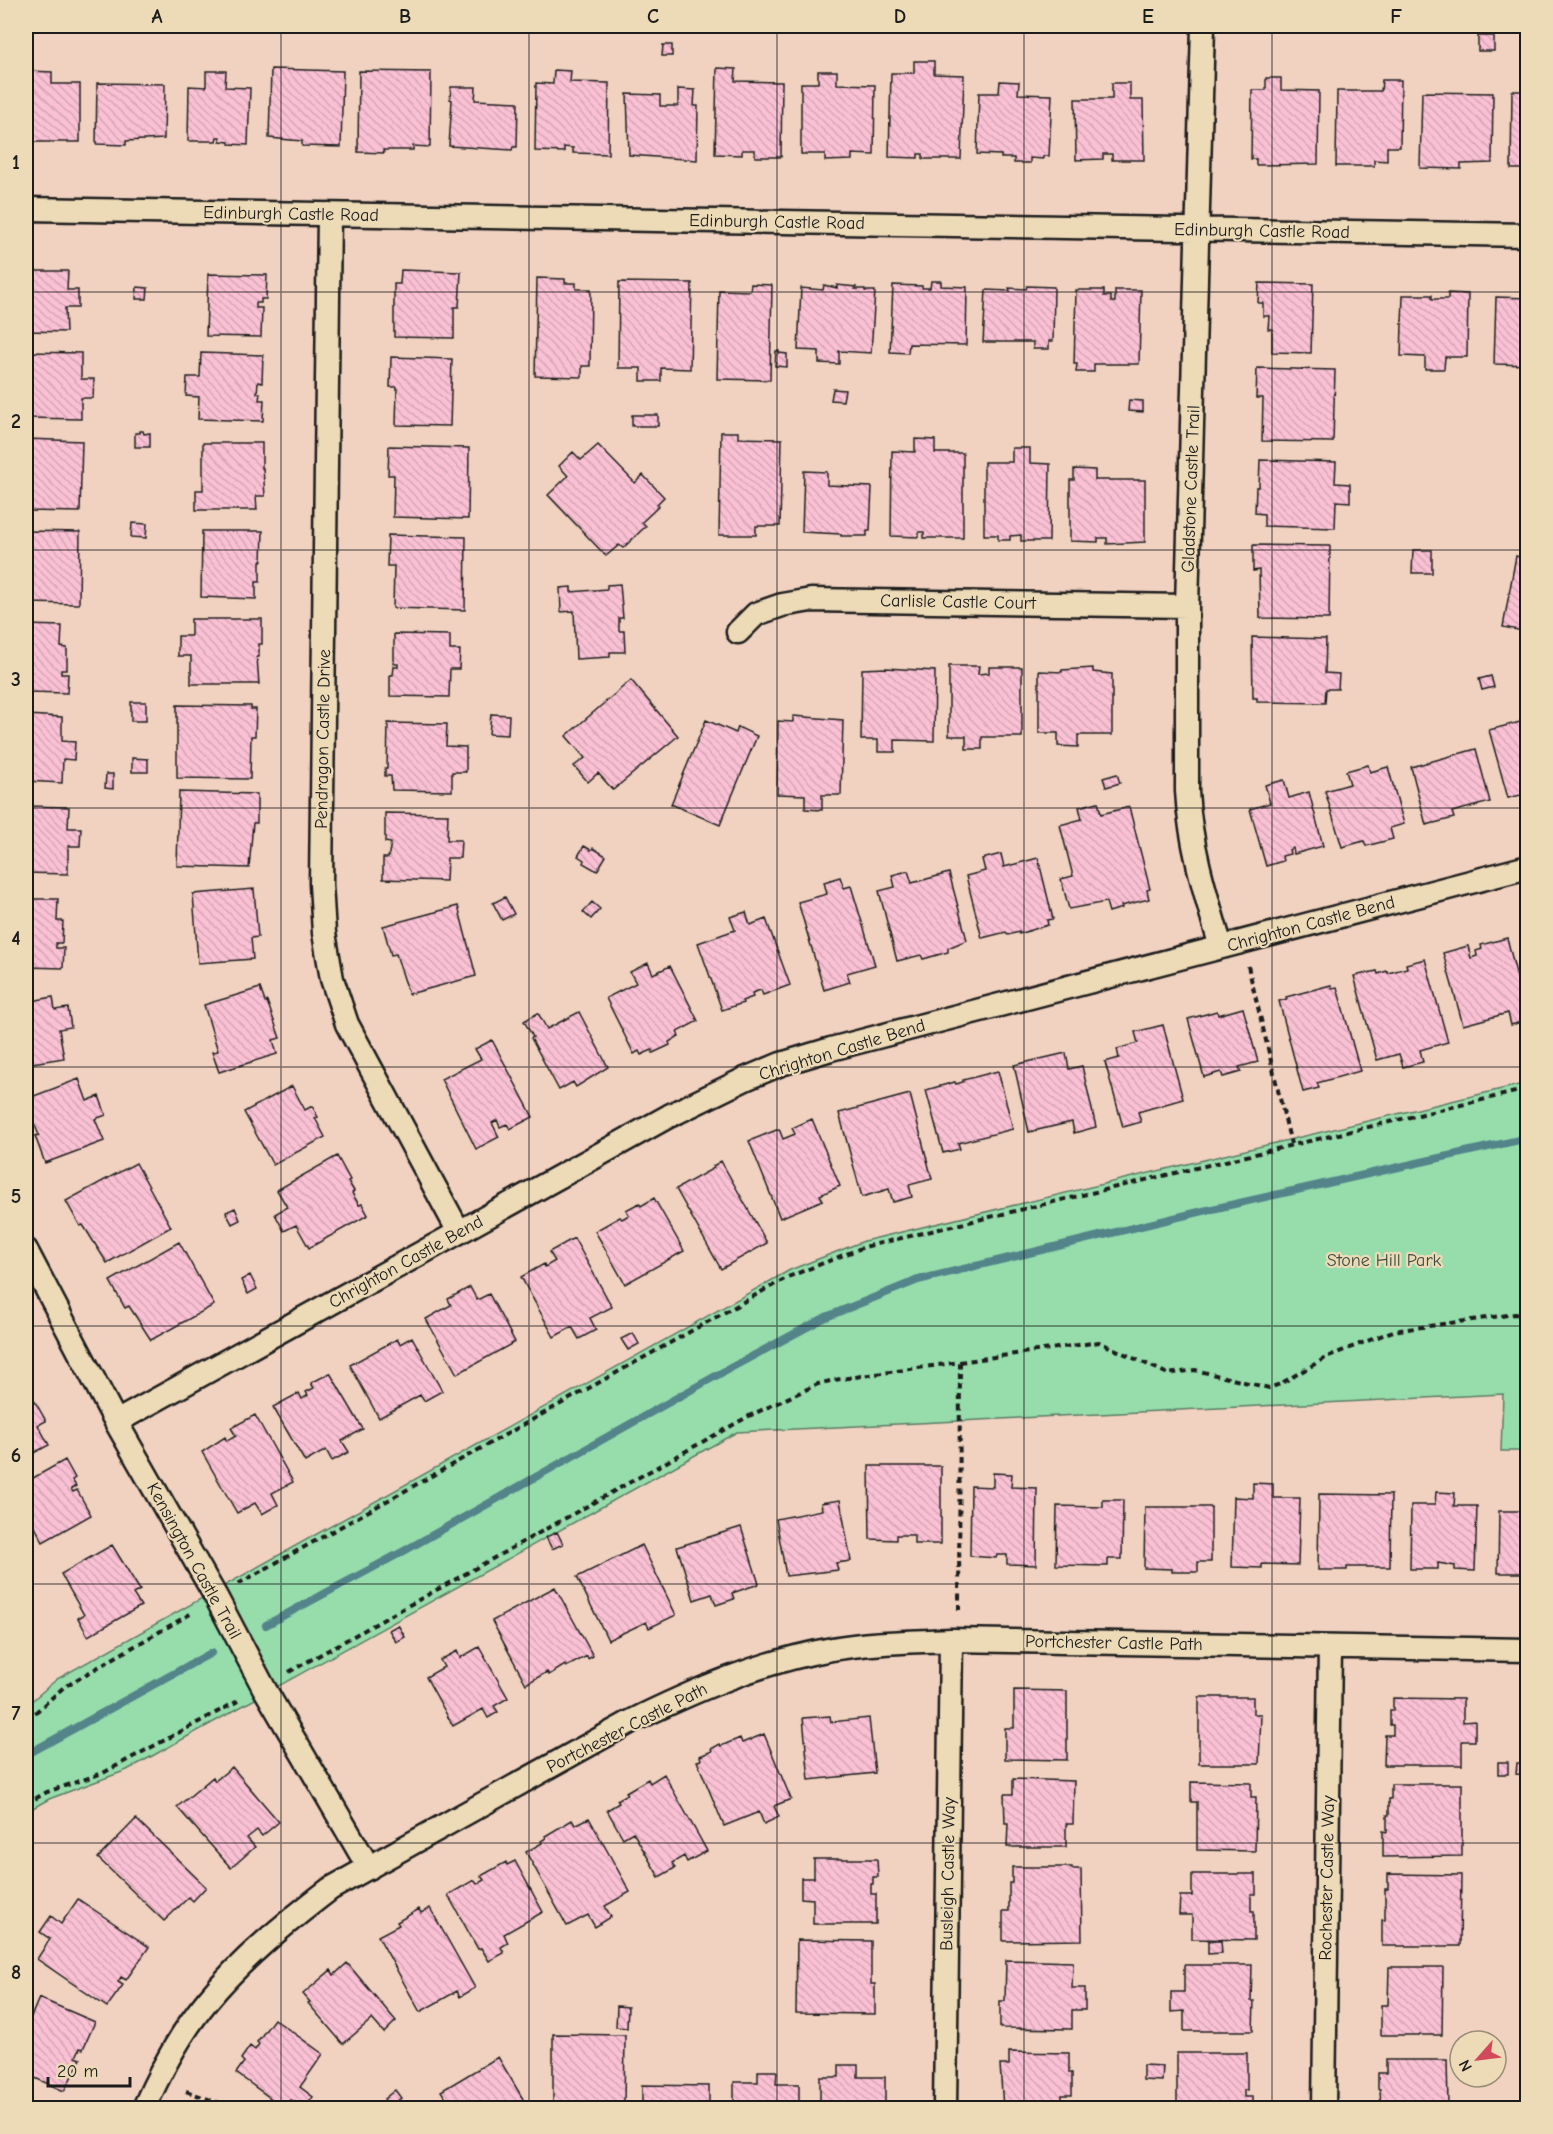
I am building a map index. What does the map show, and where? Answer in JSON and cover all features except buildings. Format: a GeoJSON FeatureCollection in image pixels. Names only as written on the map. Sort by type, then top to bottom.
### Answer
{"type":"FeatureCollection","features":[{"type":"Feature","properties":{"kind":"street","name":"Gladstone Castle Trail"},"geometry":{"type":"LineString","coordinates":[[1203,26],[1187,606],[1188,818],[1197,864],[1221,947]]}},
{"type":"Feature","properties":{"kind":"street","name":"Edinburgh Castle Road"},"geometry":{"type":"LineString","coordinates":[[26,210],[1527,235]]}},
{"type":"Feature","properties":{"kind":"street","name":"Pendragon Castle Drive"},"geometry":{"type":"LineString","coordinates":[[329,214],[321,873],[324,933],[332,980],[347,1024],[459,1232]]}},
{"type":"Feature","properties":{"kind":"street","name":"Carlisle Castle Court"},"geometry":{"type":"LineString","coordinates":[[738,632],[756,614],[782,605],[811,600],[1187,606]]}},
{"type":"Feature","properties":{"kind":"street","name":"Chrighton Castle Bend"},"geometry":{"type":"LineString","coordinates":[[116,1422],[669,1116],[781,1064],[1527,867]]}},
{"type":"Feature","properties":{"kind":"street","name":"Kensington Castle Trail"},"geometry":{"type":"LineString","coordinates":[[26,1251],[116,1422],[216,1596],[264,1688],[369,1868]]}},
{"type":"Feature","properties":{"kind":"street","name":"Portchester Castle Path"},"geometry":{"type":"LineString","coordinates":[[144,2109],[180,2040],[207,2001],[250,1956],[292,1918],[330,1889],[630,1722],[680,1697],[729,1677],[782,1660],[833,1649],[897,1642],[951,1640],[1527,1650]]}},
{"type":"Feature","properties":{"kind":"street","name":"Busleigh Castle Way"},"geometry":{"type":"LineString","coordinates":[[945,2109],[951,1640]]}},
{"type":"Feature","properties":{"kind":"street","name":"Rochester Castle Way"},"geometry":{"type":"LineString","coordinates":[[1324,2109],[1330,1647]]}},
{"type":"Feature","properties":{"kind":"path"},"geometry":{"type":"LineString","coordinates":[[1248,966],[1291,1144]]}},
{"type":"Feature","properties":{"kind":"path"},"geometry":{"type":"LineString","coordinates":[[238,1584],[788,1277],[864,1247],[1527,1089]]}},
{"type":"Feature","properties":{"kind":"path"},"geometry":{"type":"LineString","coordinates":[[289,1672],[749,1416],[798,1393],[834,1380],[960,1360],[1099,1342],[1168,1374],[1195,1370],[1269,1388],[1329,1356],[1393,1331],[1515,1314],[1527,1315]]}},
{"type":"Feature","properties":{"kind":"path"},"geometry":{"type":"LineString","coordinates":[[959,1610],[960,1360]]}},
{"type":"Feature","properties":{"kind":"path"},"geometry":{"type":"LineString","coordinates":[[26,1718],[64,1687],[192,1613]]}},
{"type":"Feature","properties":{"kind":"path"},"geometry":{"type":"LineString","coordinates":[[26,1804],[47,1792],[104,1773],[238,1701]]}},
{"type":"Feature","properties":{"kind":"path"},"geometry":{"type":"LineString","coordinates":[[186,2091],[233,2109]]}},
{"type":"Feature","properties":{"kind":"green space","name":"Stone Hill Park"},"geometry":{"type":"Polygon","coordinates":[[[1527,1083],[1527,1451],[1501,1451],[1503,1394],[737,1432],[127,1770],[49,1799],[26,1812],[26,1706],[57,1679],[790,1270],[864,1241],[1527,1083]]]}},
{"type":"Feature","properties":{"kind":"waterway"},"geometry":{"type":"LineString","coordinates":[[266,1625],[826,1317],[918,1280],[1199,1212],[1528,1138]]}},
{"type":"Feature","properties":{"kind":"waterway"},"geometry":{"type":"LineString","coordinates":[[26,1755],[211,1653]]}}]}
